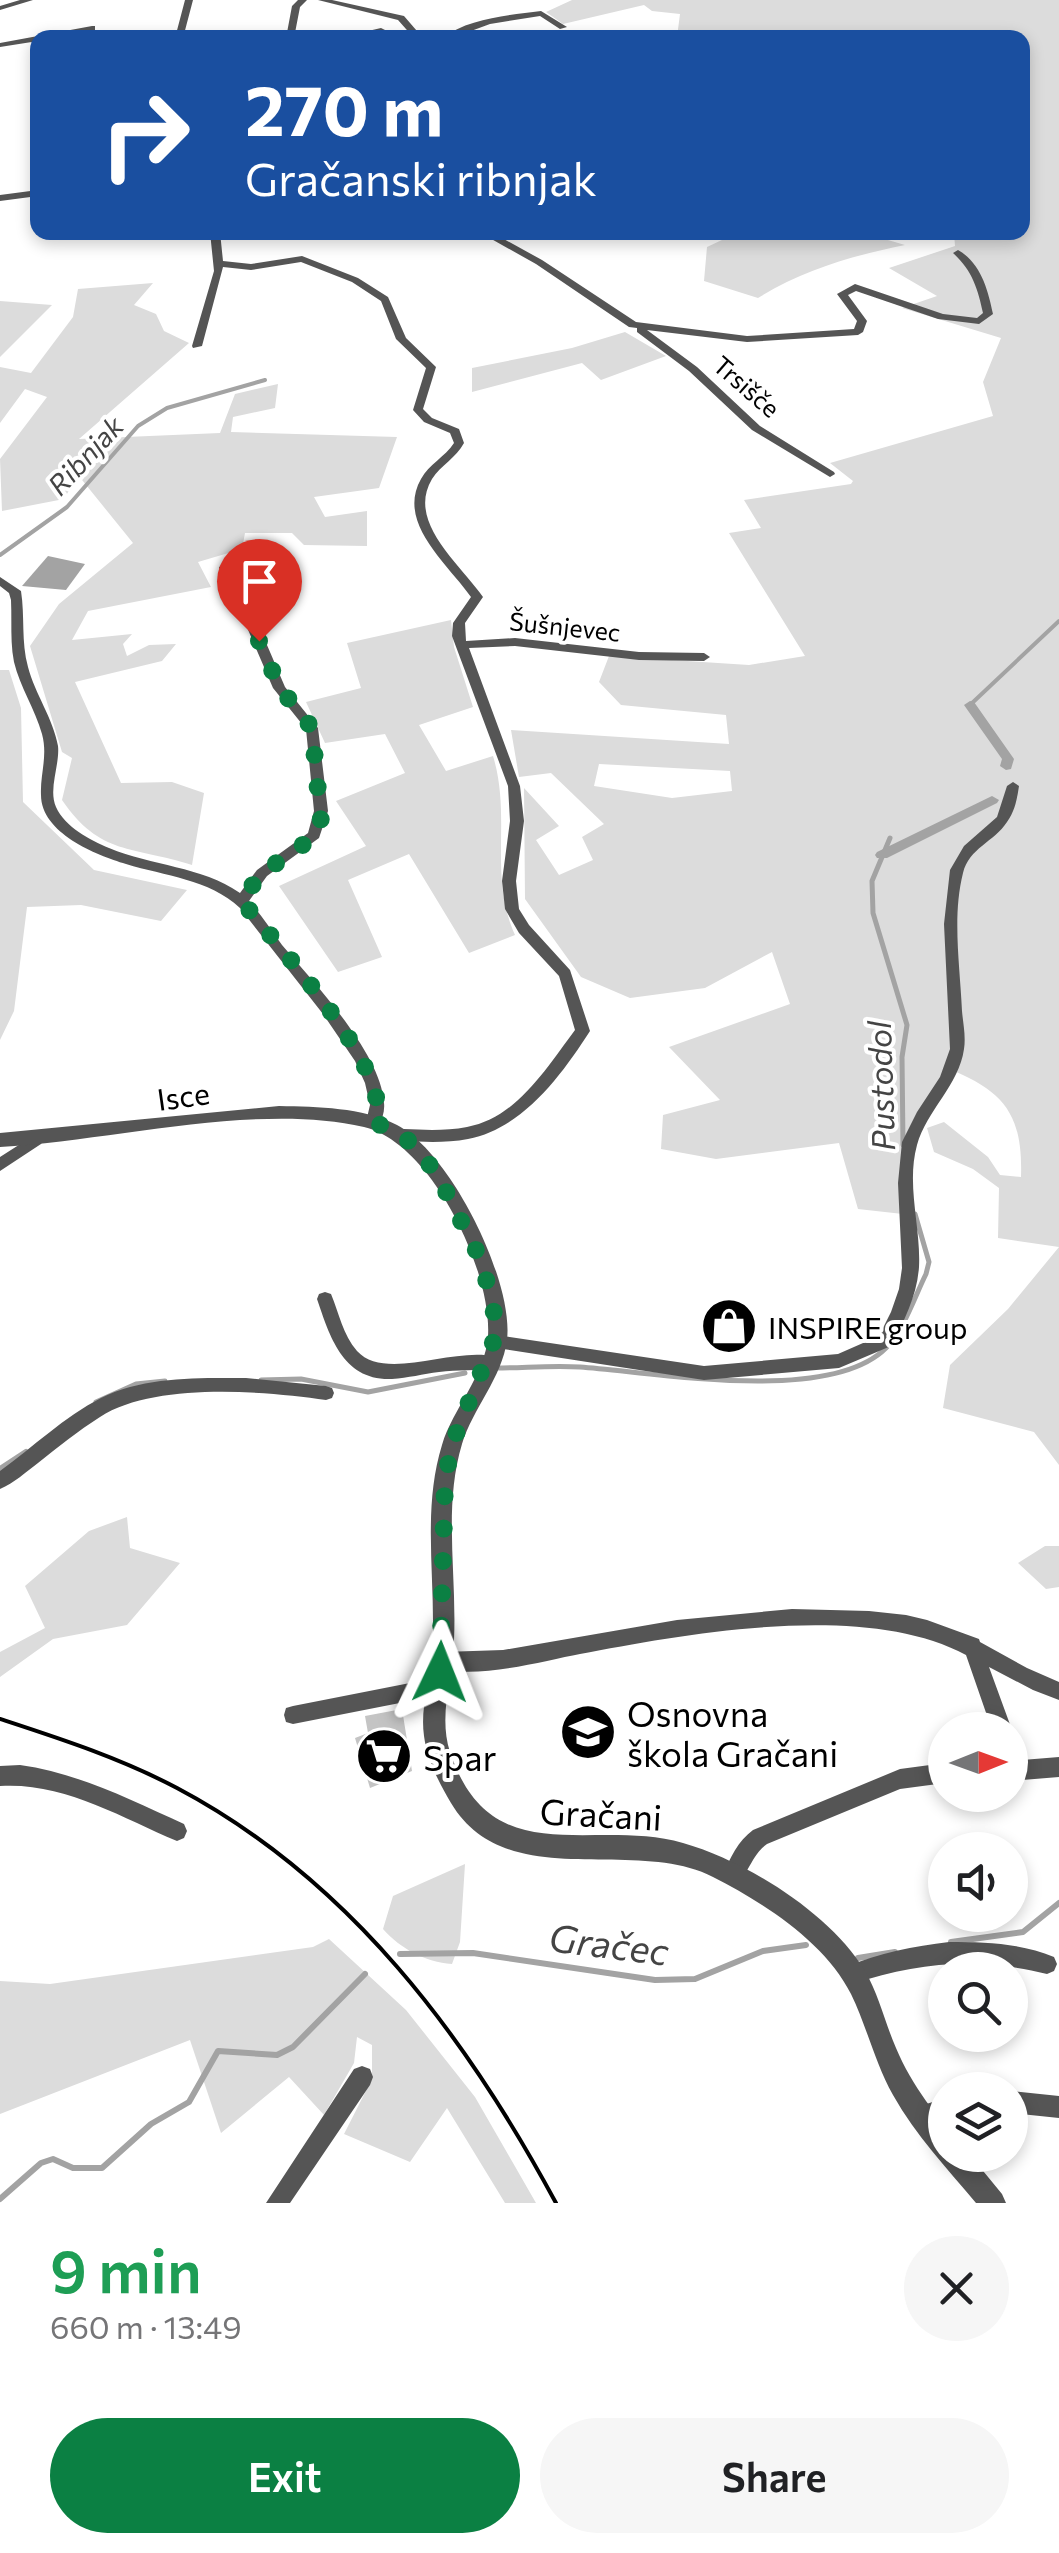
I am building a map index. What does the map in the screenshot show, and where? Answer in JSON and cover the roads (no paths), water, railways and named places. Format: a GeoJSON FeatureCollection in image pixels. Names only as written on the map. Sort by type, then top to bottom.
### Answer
{"type":"FeatureCollection","features":[{"type":"Feature","properties":{"kind":"street"},"geometry":{"type":"LineString","coordinates":[[0,8],[29,0]]}},
{"type":"Feature","properties":{"kind":"street"},"geometry":{"type":"LineString","coordinates":[[180,30],[188,0]]}},
{"type":"Feature","properties":{"kind":"street"},"geometry":{"type":"LineString","coordinates":[[292,30],[296,6],[304,0]]}},
{"type":"Feature","properties":{"kind":"street"},"geometry":{"type":"LineString","coordinates":[[322,0],[401,18],[412,30]]}},
{"type":"Feature","properties":{"kind":"street"},"geometry":{"type":"LineString","coordinates":[[457,30],[464,25],[489,25],[536,14],[563,28]]}},
{"type":"Feature","properties":{"kind":"street"},"geometry":{"type":"LineString","coordinates":[[82,30],[92,28]]}},
{"type":"Feature","properties":{"kind":"street"},"geometry":{"type":"LineString","coordinates":[[0,46],[30,40]]}},
{"type":"Feature","properties":{"kind":"street"},"geometry":{"type":"LineString","coordinates":[[0,198],[30,194]]}},
{"type":"Feature","properties":{"kind":"street"},"geometry":{"type":"LineString","coordinates":[[197,346],[220,264],[216,240]]}},
{"type":"Feature","properties":{"kind":"street","name":"Trsišče"},"geometry":{"type":"LineString","coordinates":[[498,240],[638,327],[704,378],[756,428],[817,462],[830,474]]}},
{"type":"Feature","properties":{"kind":"street"},"geometry":{"type":"LineString","coordinates":[[638,327],[734,338],[847,336],[862,325],[842,294],[855,286],[942,317],[979,321],[988,314],[984,295],[974,269],[958,252]]}},
{"type":"Feature","properties":{"kind":"street","name":"Šušnjevec"},"geometry":{"type":"LineString","coordinates":[[220,264],[251,267],[302,259],[355,280],[385,299],[400,340],[428,363],[430,376],[418,398],[418,410],[428,420],[454,431],[460,443],[426,480],[421,514],[452,570],[477,597],[459,624],[461,646],[515,642],[639,656],[704,657]]}},
{"type":"Feature","properties":{"kind":"street"},"geometry":{"type":"LineString","coordinates":[[225,567],[232,600],[252,624],[280,688],[312,728],[321,810],[314,835],[262,873],[241,900]]}},
{"type":"Feature","properties":{"kind":"street"},"geometry":{"type":"LineString","coordinates":[[5,584],[17,599],[16,644],[22,671],[52,744],[47,791],[51,811],[90,844],[217,886],[241,900],[284,956],[302,972],[366,1069],[378,1107],[374,1122],[404,1136],[427,1158],[482,1262],[495,1314],[492,1352]]}},
{"type":"Feature","properties":{"kind":"street"},"geometry":{"type":"LineString","coordinates":[[404,1136],[450,1137],[502,1122],[528,1105],[583,1031],[565,974],[524,930],[512,909],[509,881],[517,821],[514,786],[461,646]]}},
{"type":"Feature","properties":{"kind":"street"},"geometry":{"type":"LineString","coordinates":[[325,1299],[341,1350],[365,1368],[386,1371],[492,1352],[704,1373],[812,1365],[860,1355],[885,1340],[912,1278],[906,1158],[956,1054],[953,912],[957,869],[964,854],[1007,817],[1013,786]]}},
{"type":"Feature","properties":{"kind":"street","name":"Isce"},"geometry":{"type":"LineString","coordinates":[[0,1140],[36,1140],[267,1114],[374,1122]]}},
{"type":"Feature","properties":{"kind":"street"},"geometry":{"type":"LineString","coordinates":[[427,1158],[450,1137]]}},
{"type":"Feature","properties":{"kind":"street"},"geometry":{"type":"LineString","coordinates":[[0,1165],[36,1140]]}},
{"type":"Feature","properties":{"kind":"street","name":"Gračani"},"geometry":{"type":"LineString","coordinates":[[492,1352],[452,1444],[445,1480],[443,1660],[434,1731],[438,1752],[464,1804],[485,1829],[514,1843],[665,1849],[733,1874],[810,1931],[852,1974]]}},
{"type":"Feature","properties":{"kind":"street"},"geometry":{"type":"LineString","coordinates":[[0,1481],[107,1403],[132,1393],[284,1386],[326,1393]]}},
{"type":"Feature","properties":{"kind":"street"},"geometry":{"type":"LineString","coordinates":[[443,1660],[505,1661],[621,1638],[748,1621],[855,1619],[908,1624],[972,1645],[1034,1683],[1059,1691]]}},
{"type":"Feature","properties":{"kind":"street"},"geometry":{"type":"LineString","coordinates":[[972,1645],[996,1712]]}},
{"type":"Feature","properties":{"kind":"street"},"geometry":{"type":"LineString","coordinates":[[293,1715],[410,1692],[436,1692]]}},
{"type":"Feature","properties":{"kind":"street"},"geometry":{"type":"LineString","coordinates":[[1028,1767],[1059,1766]]}},
{"type":"Feature","properties":{"kind":"street"},"geometry":{"type":"LineString","coordinates":[[0,1776],[27,1775],[91,1795],[176,1832]]}},
{"type":"Feature","properties":{"kind":"street"},"geometry":{"type":"LineString","coordinates":[[733,1874],[749,1846],[760,1837],[900,1779],[928,1775]]}},
{"type":"Feature","properties":{"kind":"street"},"geometry":{"type":"LineString","coordinates":[[928,2107],[893,2070],[852,1974],[955,1950],[1000,1952],[1047,1964]]}},
{"type":"Feature","properties":{"kind":"street"},"geometry":{"type":"LineString","coordinates":[[276,2203],[362,2078]]}},
{"type":"Feature","properties":{"kind":"street"},"geometry":{"type":"LineString","coordinates":[[1028,2104],[1059,2107]]}},
{"type":"Feature","properties":{"kind":"street"},"geometry":{"type":"LineString","coordinates":[[968,2172],[994,2203]]}},
{"type":"Feature","properties":{"kind":"waterway","name":"Ribnjak"},"geometry":{"type":"LineString","coordinates":[[0,555],[67,507],[138,426],[167,408],[265,380]]}},
{"type":"Feature","properties":{"kind":"waterway","name":"Pustodol"},"geometry":{"type":"LineString","coordinates":[[970,705],[1059,621]]}},
{"type":"Feature","properties":{"kind":"waterway"},"geometry":{"type":"LineString","coordinates":[[970,705],[1008,759],[1006,766]]}},
{"type":"Feature","properties":{"kind":"waterway"},"geometry":{"type":"LineString","coordinates":[[882,855],[992,800]]}},
{"type":"Feature","properties":{"kind":"waterway","name":"Pustodol"},"geometry":{"type":"LineString","coordinates":[[890,838],[872,881],[873,913],[907,1025],[902,1057],[903,1145]]}},
{"type":"Feature","properties":{"kind":"waterway","name":"Pustodol"},"geometry":{"type":"LineString","coordinates":[[496,1368],[580,1367],[739,1381],[825,1376],[860,1365],[892,1341],[926,1274],[929,1262],[915,1214]]}},
{"type":"Feature","properties":{"kind":"waterway","name":"Pustodol"},"geometry":{"type":"LineString","coordinates":[[261,1380],[301,1379],[368,1392],[465,1373]]}},
{"type":"Feature","properties":{"kind":"waterway","name":"Pustodol"},"geometry":{"type":"LineString","coordinates":[[96,1402],[136,1384],[165,1381]]}},
{"type":"Feature","properties":{"kind":"waterway","name":"Pustodol"},"geometry":{"type":"LineString","coordinates":[[0,1469],[26,1452]]}},
{"type":"Feature","properties":{"kind":"waterway","name":"Gračec"},"geometry":{"type":"LineString","coordinates":[[951,1942],[1023,1932],[1059,1903]]}},
{"type":"Feature","properties":{"kind":"waterway","name":"Gračec"},"geometry":{"type":"LineString","coordinates":[[400,1954],[473,1953],[655,1980],[695,1979],[763,1951],[806,1945]]}},
{"type":"Feature","properties":{"kind":"waterway","name":"Gračec"},"geometry":{"type":"LineString","coordinates":[[858,1958],[895,1952]]}},
{"type":"Feature","properties":{"kind":"waterway","name":"Gračec"},"geometry":{"type":"LineString","coordinates":[[0,2199],[41,2163],[53,2159],[73,2168],[102,2168],[151,2124],[189,2102],[218,2051],[277,2055],[293,2047],[365,1974]]}},
{"type":"Feature","properties":{"kind":"tram line"},"geometry":{"type":"LineString","coordinates":[[0,1719],[156,1777],[239,1825],[296,1868],[349,1915],[442,2022],[483,2080],[556,2203]]}},
{"type":"Feature","properties":{"kind":"place","name":"INSPIRE group"},"geometry":{"type":"Point","coordinates":[729,1326]}},
{"type":"Feature","properties":{"kind":"place","name":"Osnovna škola Gračani"},"geometry":{"type":"Point","coordinates":[588,1732]}},
{"type":"Feature","properties":{"kind":"place","name":"Spar"},"geometry":{"type":"Point","coordinates":[384,1756]}}]}
